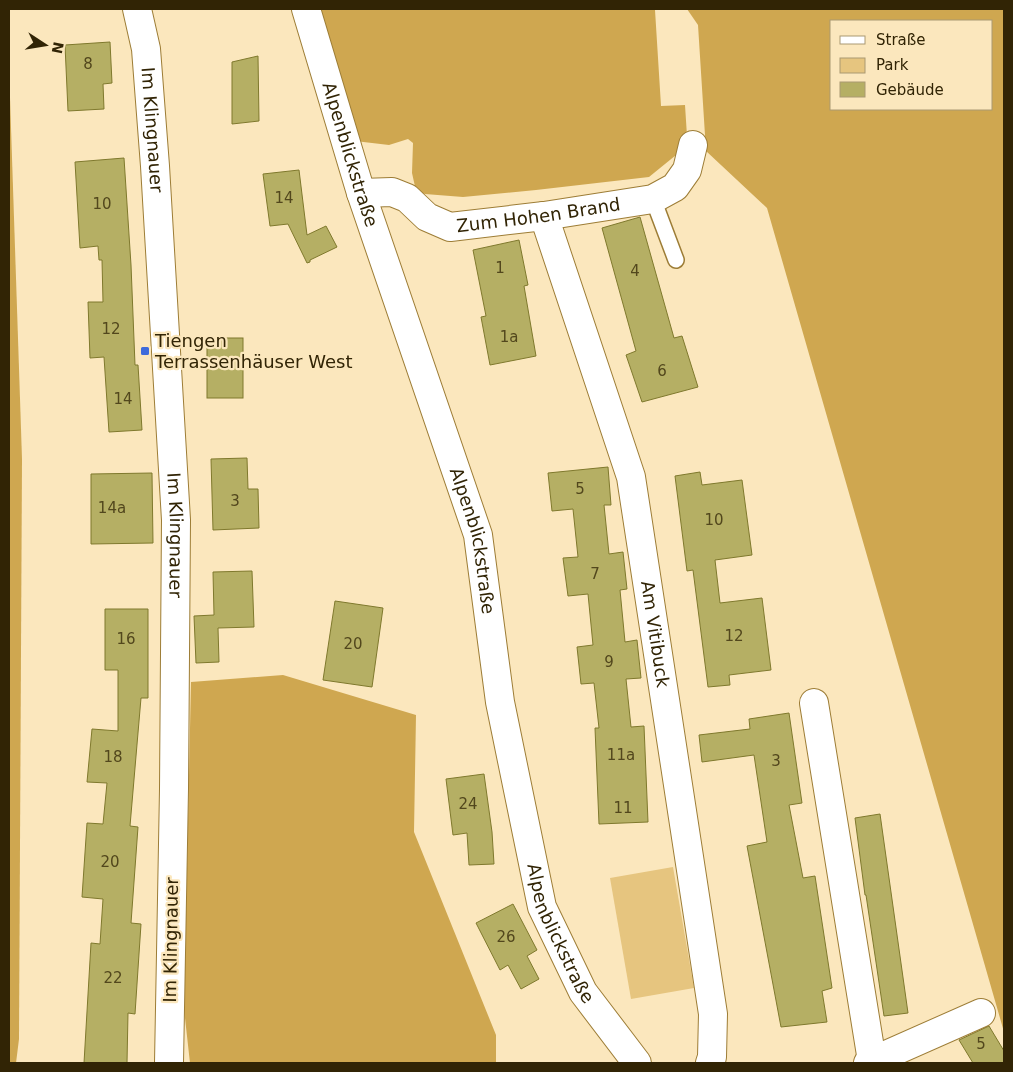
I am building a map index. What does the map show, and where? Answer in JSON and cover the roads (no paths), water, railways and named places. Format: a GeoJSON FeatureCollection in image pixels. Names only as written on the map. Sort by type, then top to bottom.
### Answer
{"type":"FeatureCollection","features":[{"type":"Feature","properties":{"kind":"street","name":"Im Klingnauer"},"geometry":{"type":"LineString","coordinates":[[137,9],[146,49],[176,520],[169,1063]]}},
{"type":"Feature","properties":{"kind":"street","name":"Alpenblickstraße"},"geometry":{"type":"LineString","coordinates":[[306,9],[361,194],[478,535],[500,702],[542,906],[583,992],[637,1063]]}},
{"type":"Feature","properties":{"kind":"street","name":"Zum Hohen Brand"},"geometry":{"type":"LineString","coordinates":[[361,194],[392,192],[407,198],[427,217],[450,227],[544,216],[653,199],[675,188],[687,170],[693,145]]}},
{"type":"Feature","properties":{"kind":"street","name":"Am Vitibuck"},"geometry":{"type":"LineString","coordinates":[[544,216],[632,477],[713,1014],[712,1057],[710,1063]]}},
{"type":"Feature","properties":{"kind":"street"},"geometry":{"type":"LineString","coordinates":[[814,703],[870,1062],[981,1013]]}},
{"type":"Feature","properties":{"kind":"lane"},"geometry":{"type":"LineString","coordinates":[[653,199],[676,260]]}},
{"type":"Feature","properties":{"kind":"place","name":"Tiengen Terrassenhäuser West"},"geometry":{"type":"Point","coordinates":[145,351]}}]}
